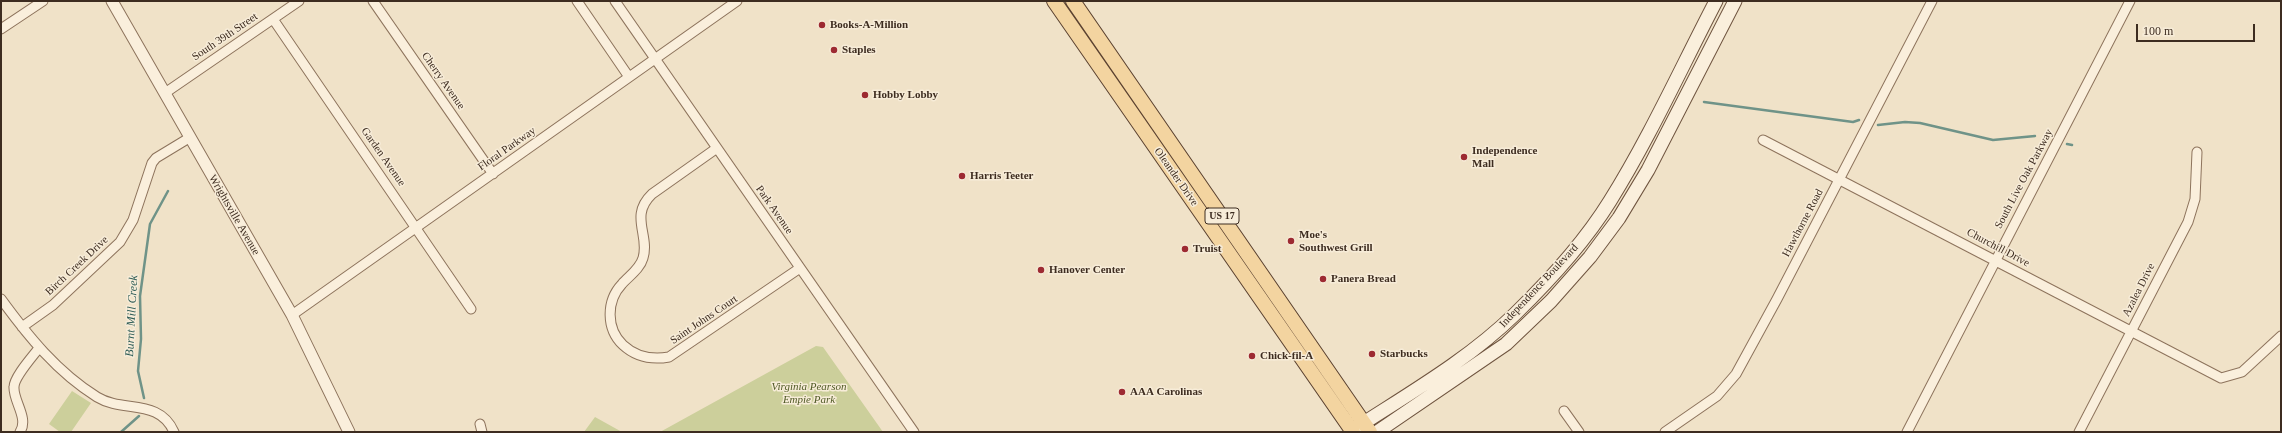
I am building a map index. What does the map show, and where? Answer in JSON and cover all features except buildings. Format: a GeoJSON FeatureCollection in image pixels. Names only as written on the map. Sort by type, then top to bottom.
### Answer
{"type":"FeatureCollection","features":[{"type":"Feature","properties":{"kind":"main road","name":"Oleander Drive"},"geometry":{"type":"LineString","coordinates":[[1054,1],[1351,431]]}},
{"type":"Feature","properties":{"kind":"main road","name":"Oleander Drive"},"geometry":{"type":"LineString","coordinates":[[1073,1],[1367,427]]}},
{"type":"Feature","properties":{"kind":"main road","name":"Independence Boulevard"},"geometry":{"type":"LineString","coordinates":[[1351,431],[1367,427],[1480,345],[1514,315],[1554,274],[1580,243],[1610,201],[1716,1]]}},
{"type":"Feature","properties":{"kind":"main road","name":"Independence Boulevard"},"geometry":{"type":"LineString","coordinates":[[1377,432],[1487,358],[1527,326],[1568,284],[1604,240],[1648,170],[1735,1]]}},
{"type":"Feature","properties":{"kind":"main road"},"geometry":{"type":"LineString","coordinates":[[1648,170],[1675,98],[1675,91],[1672,85]]}},
{"type":"Feature","properties":{"kind":"street"},"geometry":{"type":"LineString","coordinates":[[1,29],[43,1]]}},
{"type":"Feature","properties":{"kind":"street","name":"Wrightsville Avenue"},"geometry":{"type":"LineString","coordinates":[[112,1],[189,138],[292,315],[349,432]]}},
{"type":"Feature","properties":{"kind":"street","name":"South 39th Street"},"geometry":{"type":"LineString","coordinates":[[165,93],[299,1]]}},
{"type":"Feature","properties":{"kind":"street","name":"Cherry Avenue"},"geometry":{"type":"LineString","coordinates":[[373,1],[492,174]]}},
{"type":"Feature","properties":{"kind":"street"},"geometry":{"type":"LineString","coordinates":[[577,1],[629,77]]}},
{"type":"Feature","properties":{"kind":"street","name":"Park Avenue"},"geometry":{"type":"LineString","coordinates":[[615,1],[914,432]]}},
{"type":"Feature","properties":{"kind":"street","name":"Floral Parkway"},"geometry":{"type":"LineString","coordinates":[[292,315],[736,1]]}},
{"type":"Feature","properties":{"kind":"street","name":"Hawthorne Road"},"geometry":{"type":"LineString","coordinates":[[1665,432],[1717,396],[1732,381],[1757,338],[1932,1]]}},
{"type":"Feature","properties":{"kind":"street","name":"South Live Oak Parkway"},"geometry":{"type":"LineString","coordinates":[[1907,432],[2130,1]]}},
{"type":"Feature","properties":{"kind":"street","name":"Garden Avenue"},"geometry":{"type":"LineString","coordinates":[[273,19],[471,309]]}},
{"type":"Feature","properties":{"kind":"street","name":"Birch Creek Drive"},"geometry":{"type":"LineString","coordinates":[[22,327],[53,305],[120,242],[133,220],[152,163],[156,158],[189,138]]}},
{"type":"Feature","properties":{"kind":"street","name":"Churchill Drive"},"geometry":{"type":"LineString","coordinates":[[1763,140],[2221,378],[2242,372],[2281,336]]}},
{"type":"Feature","properties":{"kind":"street","name":"Saint Johns Court"},"geometry":{"type":"LineString","coordinates":[[716,148],[652,194],[644,204],[640,220],[644,245],[643,260],[618,288],[611,306],[611,323],[617,338],[629,350],[639,355],[653,358],[669,358],[800,268]]}},
{"type":"Feature","properties":{"kind":"street","name":"Azalea Drive"},"geometry":{"type":"LineString","coordinates":[[2079,432],[2190,217],[2195,199],[2197,152]]}},
{"type":"Feature","properties":{"kind":"street"},"geometry":{"type":"LineString","coordinates":[[1,298],[39,348],[97,397],[112,402],[154,410],[166,419],[174,432]]}},
{"type":"Feature","properties":{"kind":"street"},"geometry":{"type":"LineString","coordinates":[[20,432],[23,421],[14,388],[18,377],[39,348]]}},
{"type":"Feature","properties":{"kind":"street"},"geometry":{"type":"LineString","coordinates":[[1564,410],[1579,432]]}},
{"type":"Feature","properties":{"kind":"green space","name":"Virginia Pearson Empie Park"},"geometry":{"type":"Polygon","coordinates":[[[816,346],[823,347],[883,432],[660,432],[816,346]]]}},
{"type":"Feature","properties":{"kind":"green space"},"geometry":{"type":"Polygon","coordinates":[[[72,391],[91,403],[71,432],[60,432],[49,424],[72,391]]]}},
{"type":"Feature","properties":{"kind":"green space"},"geometry":{"type":"Polygon","coordinates":[[[595,417],[622,432],[584,432],[595,417]]]}},
{"type":"Feature","properties":{"kind":"waterway"},"geometry":{"type":"LineString","coordinates":[[1704,102],[1853,122],[1859,120]]}},
{"type":"Feature","properties":{"kind":"waterway"},"geometry":{"type":"LineString","coordinates":[[1878,125],[1905,122],[1920,123],[1993,140],[2035,136]]}},
{"type":"Feature","properties":{"kind":"waterway"},"geometry":{"type":"LineString","coordinates":[[2067,144],[2072,145]]}},
{"type":"Feature","properties":{"kind":"waterway","name":"Burnt Mill Creek"},"geometry":{"type":"LineString","coordinates":[[144,398],[138,371],[141,339],[140,296],[150,224],[168,191]]}},
{"type":"Feature","properties":{"kind":"waterway","name":"Burnt Mill Creek"},"geometry":{"type":"LineString","coordinates":[[121,432],[139,416]]}},
{"type":"Feature","properties":{"kind":"place","name":"Books-A-Million"},"geometry":{"type":"Point","coordinates":[822,25]}},
{"type":"Feature","properties":{"kind":"place","name":"Staples"},"geometry":{"type":"Point","coordinates":[834,50]}},
{"type":"Feature","properties":{"kind":"place","name":"Hobby Lobby"},"geometry":{"type":"Point","coordinates":[865,95]}},
{"type":"Feature","properties":{"kind":"place","name":"Independence Mall"},"geometry":{"type":"Point","coordinates":[1464,157]}},
{"type":"Feature","properties":{"kind":"place","name":"Harris Teeter"},"geometry":{"type":"Point","coordinates":[962,176]}},
{"type":"Feature","properties":{"kind":"place","name":"Moe's Southwest Grill"},"geometry":{"type":"Point","coordinates":[1291,241]}},
{"type":"Feature","properties":{"kind":"place","name":"Truist"},"geometry":{"type":"Point","coordinates":[1185,249]}},
{"type":"Feature","properties":{"kind":"place","name":"Hanover Center"},"geometry":{"type":"Point","coordinates":[1041,270]}},
{"type":"Feature","properties":{"kind":"place","name":"Panera Bread"},"geometry":{"type":"Point","coordinates":[1323,279]}},
{"type":"Feature","properties":{"kind":"place","name":"Starbucks"},"geometry":{"type":"Point","coordinates":[1372,354]}},
{"type":"Feature","properties":{"kind":"place","name":"Chick-fil-A"},"geometry":{"type":"Point","coordinates":[1252,356]}},
{"type":"Feature","properties":{"kind":"place","name":"AAA Carolinas"},"geometry":{"type":"Point","coordinates":[1122,392]}}]}
